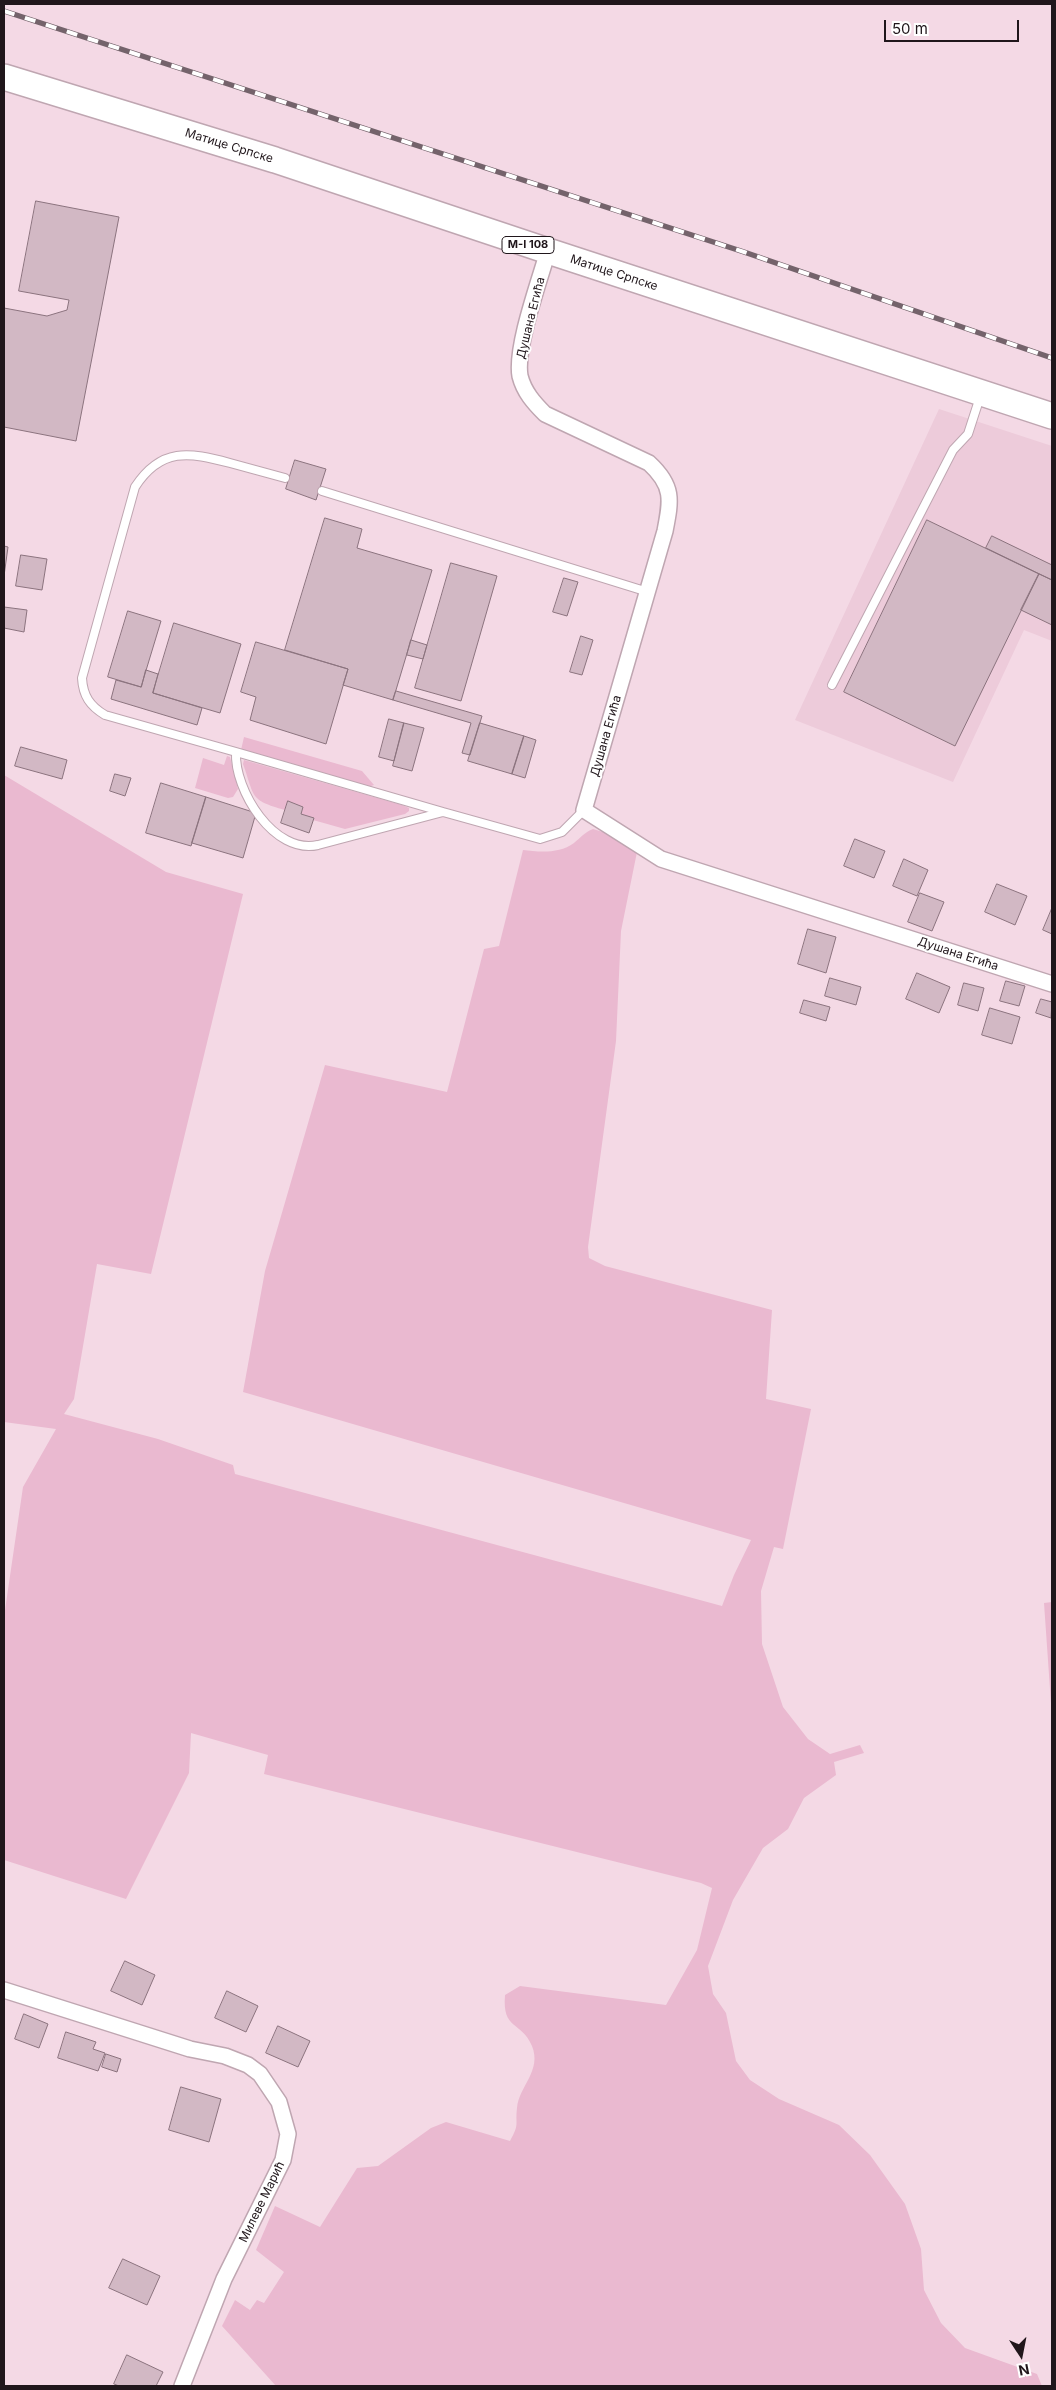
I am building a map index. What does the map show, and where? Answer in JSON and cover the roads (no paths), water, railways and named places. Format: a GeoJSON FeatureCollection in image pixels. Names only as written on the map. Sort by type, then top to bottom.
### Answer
{"type":"FeatureCollection","features":[{"type":"Feature","properties":{"kind":"main road","name":"Матице Српске"},"geometry":{"type":"LineString","coordinates":[[4,77],[276,160],[1052,416]]}},
{"type":"Feature","properties":{"kind":"street","name":"Душана Егића"},"geometry":{"type":"LineString","coordinates":[[548,251],[518,357],[520,377],[533,402],[545,414],[649,463],[662,475],[669,491],[670,508],[648,592],[584,810],[661,859],[1052,984]]}},
{"type":"Feature","properties":{"kind":"street","name":"Милеве Мaрић"},"geometry":{"type":"LineString","coordinates":[[4,1990],[190,2049],[225,2056],[241,2062],[260,2074],[270,2086],[279,2102],[288,2134],[283,2160],[224,2279],[182,2386]]}},
{"type":"Feature","properties":{"kind":"lane"},"geometry":{"type":"LineString","coordinates":[[832,685],[953,450],[968,434],[981,393]]}},
{"type":"Feature","properties":{"kind":"lane"},"geometry":{"type":"LineString","coordinates":[[285,478],[192,454],[164,459],[143,476],[136,487],[82,678],[85,696],[90,703],[105,715],[540,839],[562,832],[584,810]]}},
{"type":"Feature","properties":{"kind":"lane"},"geometry":{"type":"LineString","coordinates":[[322,491],[648,592]]}},
{"type":"Feature","properties":{"kind":"lane"},"geometry":{"type":"LineString","coordinates":[[236,752],[242,782],[248,799],[274,833],[284,840],[303,846],[318,844],[443,812]]}},
{"type":"Feature","properties":{"kind":"railway"},"geometry":{"type":"LineString","coordinates":[[4,11],[744,252],[1052,358]]}}]}
